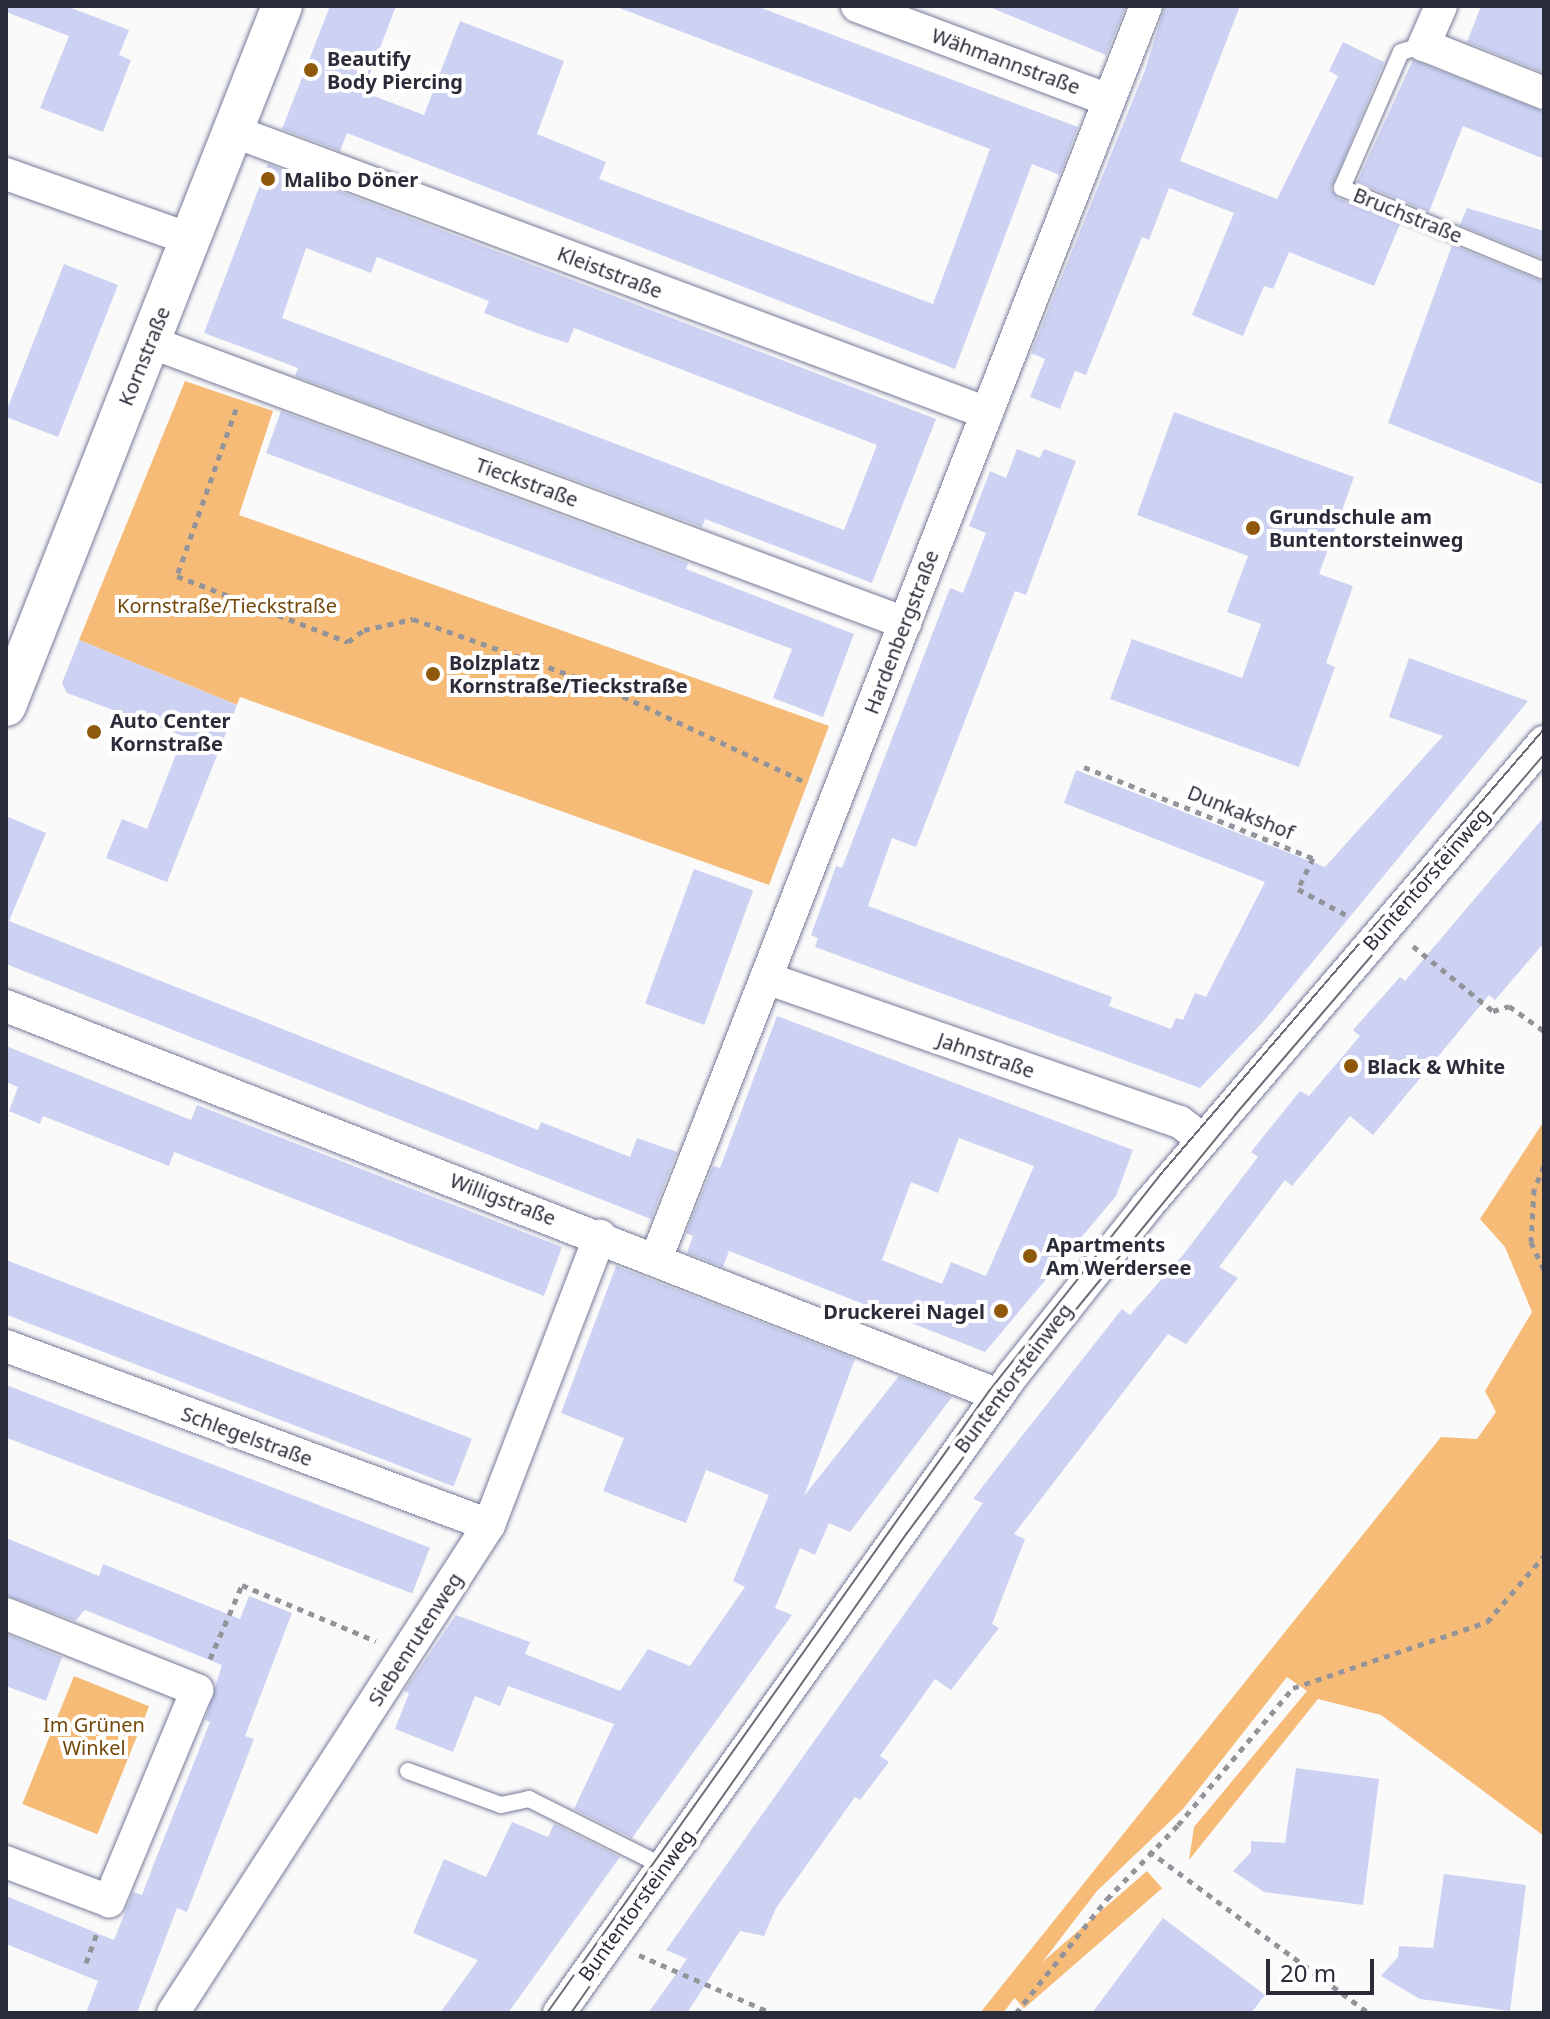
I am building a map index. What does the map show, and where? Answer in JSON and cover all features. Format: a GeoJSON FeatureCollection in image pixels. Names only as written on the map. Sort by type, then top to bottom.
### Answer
{"type":"FeatureCollection","features":[{"type":"Feature","properties":{"kind":"street","name":"Kornstraße"},"geometry":{"type":"LineString","coordinates":[[6,706],[282,6]]}},
{"type":"Feature","properties":{"kind":"street","name":"Wähmannstraße"},"geometry":{"type":"LineString","coordinates":[[857,6],[1109,100]]}},
{"type":"Feature","properties":{"kind":"street","name":"Hardenbergstraße"},"geometry":{"type":"LineString","coordinates":[[656,1259],[1146,6]]}},
{"type":"Feature","properties":{"kind":"street"},"geometry":{"type":"LineString","coordinates":[[1441,6],[1424,45],[1544,93]]}},
{"type":"Feature","properties":{"kind":"street","name":"Kleiststraße"},"geometry":{"type":"LineString","coordinates":[[233,131],[987,413]]}},
{"type":"Feature","properties":{"kind":"street"},"geometry":{"type":"LineString","coordinates":[[6,174],[190,239]]}},
{"type":"Feature","properties":{"kind":"street","name":"Tieckstraße"},"geometry":{"type":"LineString","coordinates":[[150,342],[905,623]]}},
{"type":"Feature","properties":{"kind":"street","name":"Buntentorsteinweg"},"geometry":{"type":"LineString","coordinates":[[559,2013],[998,1395],[1203,1140],[1544,742]]}},
{"type":"Feature","properties":{"kind":"street","name":"Jahnstraße"},"geometry":{"type":"LineString","coordinates":[[766,978],[1180,1122],[1203,1140]]}},
{"type":"Feature","properties":{"kind":"street","name":"Willigstraße"},"geometry":{"type":"LineString","coordinates":[[6,1006],[600,1236],[998,1395]]}},
{"type":"Feature","properties":{"kind":"street","name":"Siebenrutenweg"},"geometry":{"type":"LineString","coordinates":[[173,2013],[489,1525],[600,1236]]}},
{"type":"Feature","properties":{"kind":"street","name":"Schlegelstraße"},"geometry":{"type":"LineString","coordinates":[[6,1346],[489,1525]]}},
{"type":"Feature","properties":{"kind":"street"},"geometry":{"type":"LineString","coordinates":[[6,1614],[197,1690],[109,1901],[6,1862]]}},
{"type":"Feature","properties":{"kind":"lane","name":"Bruchstraße"},"geometry":{"type":"LineString","coordinates":[[1424,45],[1401,52],[1342,188],[1544,271]]}},
{"type":"Feature","properties":{"kind":"lane"},"geometry":{"type":"LineString","coordinates":[[408,1771],[501,1805],[529,1799],[665,1867]]}},
{"type":"Feature","properties":{"kind":"path"},"geometry":{"type":"LineString","coordinates":[[247,378],[177,576],[348,642],[364,630],[413,619],[601,686],[838,794]]}},
{"type":"Feature","properties":{"kind":"path","name":"Dunkakshof"},"geometry":{"type":"LineString","coordinates":[[1084,767],[1313,858],[1298,889],[1382,931]]}},
{"type":"Feature","properties":{"kind":"path"},"geometry":{"type":"LineString","coordinates":[[1382,931],[1493,1011],[1509,1006],[1544,1031]]}},
{"type":"Feature","properties":{"kind":"path"},"geometry":{"type":"LineString","coordinates":[[1544,1166],[1534,1189],[1531,1242],[1544,1270]]}},
{"type":"Feature","properties":{"kind":"path"},"geometry":{"type":"LineString","coordinates":[[1016,2013],[1149,1851],[1178,1825],[1293,1688],[1487,1622],[1544,1556]]}},
{"type":"Feature","properties":{"kind":"path"},"geometry":{"type":"LineString","coordinates":[[197,1690],[242,1585],[406,1653]]}},
{"type":"Feature","properties":{"kind":"path"},"geometry":{"type":"LineString","coordinates":[[1149,1851],[1369,2013]]}},
{"type":"Feature","properties":{"kind":"path"},"geometry":{"type":"LineString","coordinates":[[609,1942],[772,2013]]}},
{"type":"Feature","properties":{"kind":"green space","name":"Kornstraße/Tieckstraße"},"geometry":{"type":"Polygon","coordinates":[[[185,381],[273,411],[239,515],[829,726],[769,885],[240,697],[237,705],[79,640],[185,381]]]}},
{"type":"Feature","properties":{"kind":"green space"},"geometry":{"type":"Polygon","coordinates":[[[1544,1121],[1544,1836],[1381,1715],[1318,1699],[1189,1860],[1194,1827],[1307,1691],[1287,1677],[1183,1809],[1097,1891],[1003,2013],[980,2013],[1441,1437],[1477,1439],[1496,1412],[1485,1391],[1532,1312],[1505,1247],[1480,1219],[1544,1121]]]}},
{"type":"Feature","properties":{"kind":"green space","name":"Im Grünen Winkel"},"geometry":{"type":"Polygon","coordinates":[[[74,1676],[149,1706],[97,1834],[22,1804],[74,1676]]]}},
{"type":"Feature","properties":{"kind":"green space"},"geometry":{"type":"Polygon","coordinates":[[[1147,1871],[1162,1888],[1024,2008],[1009,1991],[1147,1871]]]}},
{"type":"Feature","properties":{"kind":"building"},"geometry":{"type":"Polygon","coordinates":[[[6,6],[66,6],[129,30],[119,55],[131,60],[103,132],[40,108],[69,36],[6,12],[6,6]]]}},
{"type":"Feature","properties":{"kind":"building"},"geometry":{"type":"Polygon","coordinates":[[[330,6],[396,6],[363,92],[424,115],[460,21],[564,61],[537,134],[606,162],[599,179],[933,304],[990,149],[614,6],[756,6],[1078,127],[1060,175],[1032,164],[955,369],[347,133],[340,151],[282,129],[330,6]]]}},
{"type":"Feature","properties":{"kind":"building"},"geometry":{"type":"Polygon","coordinates":[[[987,6],[1126,6],[1106,55],[987,6]]]}},
{"type":"Feature","properties":{"kind":"building"},"geometry":{"type":"Polygon","coordinates":[[[1165,6],[1240,6],[1180,161],[1277,199],[1338,76],[1329,71],[1343,42],[1384,62],[1331,189],[1338,198],[1400,224],[1374,286],[1289,252],[1273,289],[1264,286],[1243,336],[1192,315],[1234,213],[1169,188],[1149,240],[1142,237],[1086,375],[1075,371],[1060,409],[1030,397],[1045,359],[1031,353],[1145,70],[1165,6]]]}},
{"type":"Feature","properties":{"kind":"building"},"geometry":{"type":"Polygon","coordinates":[[[1481,6],[1544,6],[1544,73],[1467,42],[1481,6]]]}},
{"type":"Feature","properties":{"kind":"building"},"geometry":{"type":"Polygon","coordinates":[[[1413,60],[1544,112],[1544,159],[1463,126],[1429,212],[1357,182],[1413,60]]]}},
{"type":"Feature","properties":{"kind":"building"},"geometry":{"type":"Polygon","coordinates":[[[268,164],[936,419],[872,583],[705,519],[702,527],[295,376],[298,368],[204,333],[268,164]],[[306,248],[282,318],[844,530],[877,445],[574,328],[568,343],[539,334],[484,313],[489,301],[377,257],[371,273],[306,248]]]}},
{"type":"Feature","properties":{"kind":"building"},"geometry":{"type":"Polygon","coordinates":[[[1467,208],[1544,231],[1544,259],[1460,225],[1467,208]]]}},
{"type":"Feature","properties":{"kind":"building"},"geometry":{"type":"Polygon","coordinates":[[[1452,245],[1544,282],[1544,485],[1388,423],[1452,245]]]}},
{"type":"Feature","properties":{"kind":"building"},"geometry":{"type":"Polygon","coordinates":[[[64,264],[118,285],[58,437],[6,417],[6,412],[64,264]]]}},
{"type":"Feature","properties":{"kind":"building"},"geometry":{"type":"Polygon","coordinates":[[[281,411],[688,563],[686,569],[854,634],[823,717],[773,698],[792,649],[266,453],[281,411]]]}},
{"type":"Feature","properties":{"kind":"building"},"geometry":{"type":"Polygon","coordinates":[[[1174,412],[1354,477],[1319,574],[1353,586],[1326,663],[1335,667],[1299,767],[1110,699],[1132,639],[1242,678],[1261,624],[1227,612],[1248,556],[1137,515],[1174,412]]]}},
{"type":"Feature","properties":{"kind":"building"},"geometry":{"type":"Polygon","coordinates":[[[1017,449],[1040,458],[1044,449],[1076,461],[1026,595],[1015,591],[916,847],[892,838],[868,906],[1112,997],[1109,1006],[1171,1029],[1176,1018],[1183,1020],[1195,993],[1206,997],[1265,882],[1064,803],[1076,770],[1325,867],[1443,736],[1389,717],[1409,658],[1528,701],[1263,1022],[1200,1088],[815,947],[818,938],[811,935],[836,866],[842,868],[950,588],[963,593],[986,533],[969,526],[990,471],[1006,478],[1017,449]]]}},
{"type":"Feature","properties":{"kind":"building"},"geometry":{"type":"Polygon","coordinates":[[[79,640],[237,705],[167,882],[106,858],[122,819],[147,829],[183,736],[67,693],[62,683],[79,640]]]}},
{"type":"Feature","properties":{"kind":"building"},"geometry":{"type":"Polygon","coordinates":[[[6,816],[46,833],[9,921],[538,1130],[541,1122],[630,1157],[637,1138],[677,1152],[651,1219],[6,964],[6,816]]]}},
{"type":"Feature","properties":{"kind":"building"},"geometry":{"type":"Polygon","coordinates":[[[1544,817],[1544,943],[1495,1000],[1489,995],[1373,1135],[1350,1116],[1292,1186],[1285,1180],[1219,1267],[1238,1278],[1186,1344],[1168,1334],[1014,1534],[1025,1539],[992,1624],[999,1628],[951,1690],[935,1679],[880,1756],[889,1762],[860,1800],[855,1797],[776,1908],[764,1936],[740,1931],[687,2013],[648,2013],[687,1959],[666,1950],[983,1503],[973,1499],[1122,1309],[1130,1315],[1183,1255],[1258,1157],[1251,1152],[1300,1091],[1309,1096],[1360,1036],[1353,1030],[1400,977],[1405,981],[1544,817]]]}},
{"type":"Feature","properties":{"kind":"building"},"geometry":{"type":"Polygon","coordinates":[[[694,869],[753,891],[704,1025],[645,1003],[694,869]]]}},
{"type":"Feature","properties":{"kind":"building"},"geometry":{"type":"Polygon","coordinates":[[[777,1016],[1133,1150],[1116,1196],[985,1352],[729,1251],[723,1267],[687,1253],[693,1236],[686,1233],[713,1166],[720,1168],[777,1016]],[[959,1138],[938,1193],[911,1182],[882,1260],[942,1284],[951,1262],[986,1276],[1034,1166],[959,1138]]]}},
{"type":"Feature","properties":{"kind":"building"},"geometry":{"type":"Polygon","coordinates":[[[6,1046],[191,1120],[197,1105],[562,1247],[544,1296],[174,1152],[169,1166],[43,1116],[40,1124],[9,1111],[18,1087],[6,1082],[6,1046]]]}},
{"type":"Feature","properties":{"kind":"building"},"geometry":{"type":"Polygon","coordinates":[[[6,1260],[472,1439],[454,1486],[6,1315],[6,1260]]]}},
{"type":"Feature","properties":{"kind":"building"},"geometry":{"type":"Polygon","coordinates":[[[616,1266],[855,1359],[804,1496],[899,1376],[952,1397],[850,1532],[829,1523],[815,1555],[800,1548],[775,1608],[792,1615],[632,1838],[574,1809],[614,1724],[508,1686],[500,1706],[475,1696],[453,1752],[395,1729],[409,1693],[404,1691],[456,1615],[530,1642],[525,1654],[620,1691],[648,1649],[690,1666],[745,1587],[733,1581],[769,1495],[706,1470],[686,1523],[603,1491],[624,1438],[561,1413],[616,1266]]]}},
{"type":"Feature","properties":{"kind":"building"},"geometry":{"type":"Polygon","coordinates":[[[6,1385],[430,1548],[412,1593],[6,1437],[6,1385]]]}},
{"type":"Feature","properties":{"kind":"building"},"geometry":{"type":"Polygon","coordinates":[[[6,1538],[99,1576],[103,1564],[240,1619],[249,1596],[292,1613],[245,1736],[254,1739],[243,1768],[187,1912],[177,1908],[137,2013],[86,2013],[98,1981],[6,1944],[6,1896],[114,1940],[133,1892],[142,1895],[210,1722],[205,1720],[222,1665],[85,1610],[75,1621],[6,1595],[6,1538]]]}},
{"type":"Feature","properties":{"kind":"building"},"geometry":{"type":"Polygon","coordinates":[[[6,1634],[62,1657],[46,1701],[6,1686],[6,1634]]]}},
{"type":"Feature","properties":{"kind":"building"},"geometry":{"type":"Polygon","coordinates":[[[1296,1768],[1379,1779],[1363,1905],[1264,1892],[1233,1871],[1251,1852],[1251,1841],[1285,1843],[1296,1768]]]}},
{"type":"Feature","properties":{"kind":"building"},"geometry":{"type":"Polygon","coordinates":[[[512,1822],[548,1837],[554,1824],[620,1857],[508,2013],[440,2013],[478,1960],[413,1933],[444,1859],[486,1877],[512,1822]]]}},
{"type":"Feature","properties":{"kind":"building"},"geometry":{"type":"Polygon","coordinates":[[[1444,1874],[1526,1885],[1510,2011],[1420,1999],[1381,1976],[1398,1957],[1399,1946],[1433,1948],[1444,1874]]]}},
{"type":"Feature","properties":{"kind":"building"},"geometry":{"type":"Polygon","coordinates":[[[1163,1918],[1265,1995],[1251,2013],[1092,2013],[1163,1918]]]}},
{"type":"Feature","properties":{"kind":"tram line"},"geometry":{"type":"LineString","coordinates":[[547,2013],[989,1391],[1160,1175],[1544,729]]}},
{"type":"Feature","properties":{"kind":"tram line"},"geometry":{"type":"LineString","coordinates":[[571,2013],[907,1533],[1051,1340],[1235,1115],[1544,754]]}},
{"type":"Feature","properties":{"kind":"place","name":"Beautify Body Piercing"},"geometry":{"type":"Point","coordinates":[311,70]}},
{"type":"Feature","properties":{"kind":"place","name":"Malibo Döner"},"geometry":{"type":"Point","coordinates":[268,179]}},
{"type":"Feature","properties":{"kind":"place","name":"Grundschule am Buntentorsteinweg"},"geometry":{"type":"Point","coordinates":[1253,528]}},
{"type":"Feature","properties":{"kind":"place","name":"Bolzplatz Kornstraße/Tieckstraße"},"geometry":{"type":"Point","coordinates":[433,674]}},
{"type":"Feature","properties":{"kind":"place","name":"Auto Center Kornstraße"},"geometry":{"type":"Point","coordinates":[94,732]}},
{"type":"Feature","properties":{"kind":"place","name":"Black & White"},"geometry":{"type":"Point","coordinates":[1351,1066]}},
{"type":"Feature","properties":{"kind":"place","name":"Apartments Am Werdersee"},"geometry":{"type":"Point","coordinates":[1030,1256]}},
{"type":"Feature","properties":{"kind":"place","name":"Druckerei Nagel"},"geometry":{"type":"Point","coordinates":[1001,1311]}}]}
